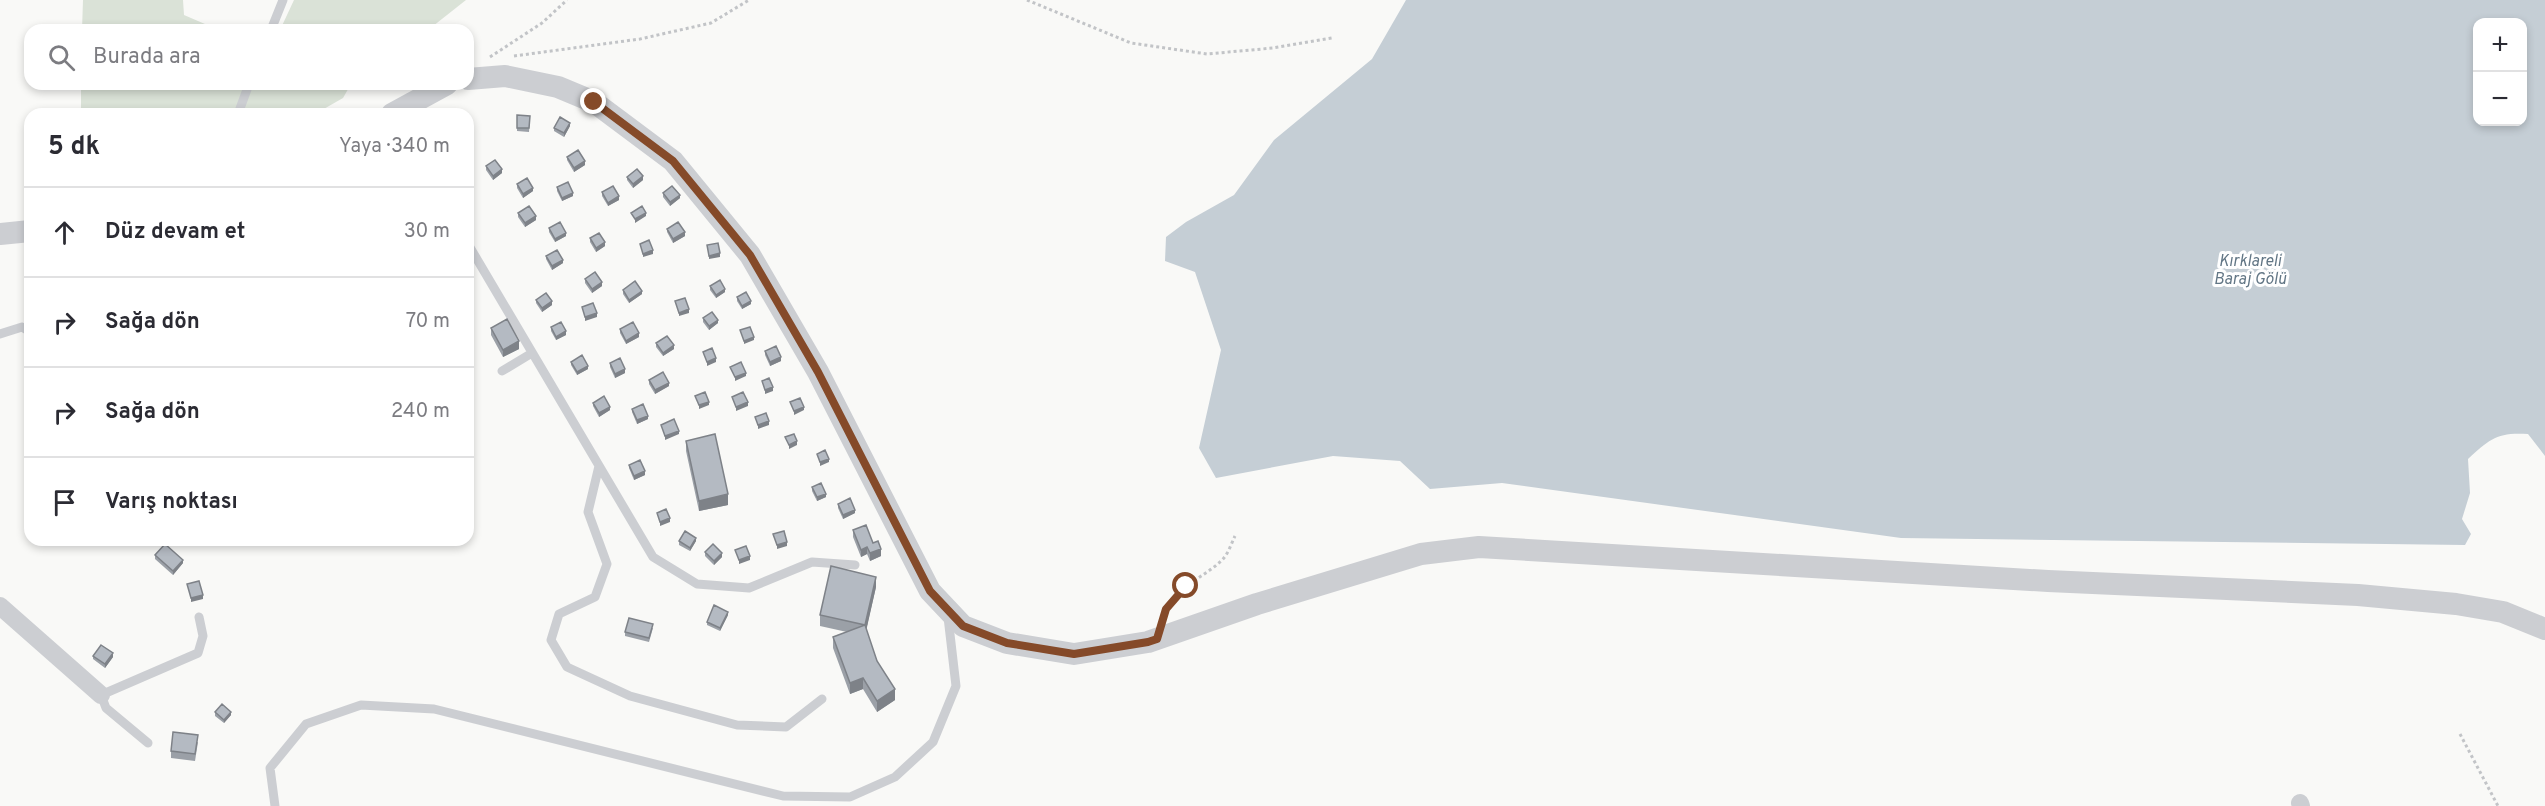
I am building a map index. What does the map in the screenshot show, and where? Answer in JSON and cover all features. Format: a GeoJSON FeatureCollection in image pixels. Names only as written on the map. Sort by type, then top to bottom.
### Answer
{"type":"FeatureCollection","features":[{"type":"Feature","properties":{"kind":"street"},"geometry":{"type":"LineString","coordinates":[[474,78],[505,76],[558,87],[594,102],[673,161],[750,255],[818,372],[925,582],[963,626],[1007,643],[1074,654],[1157,639],[1421,554],[1479,547],[2048,581],[2358,595],[2456,604],[2503,612],[2545,629]]}},
{"type":"Feature","properties":{"kind":"street"},"geometry":{"type":"LineString","coordinates":[[403,108],[436,90]]}},
{"type":"Feature","properties":{"kind":"street"},"geometry":{"type":"LineString","coordinates":[[0,234],[24,232]]}},
{"type":"Feature","properties":{"kind":"street"},"geometry":{"type":"LineString","coordinates":[[0,606],[101,695]]}},
{"type":"Feature","properties":{"kind":"lane"},"geometry":{"type":"LineString","coordinates":[[273,24],[283,0]]}},
{"type":"Feature","properties":{"kind":"lane"},"geometry":{"type":"LineString","coordinates":[[239,108],[247,90]]}},
{"type":"Feature","properties":{"kind":"lane"},"geometry":{"type":"LineString","coordinates":[[474,254],[653,557],[698,584],[748,588],[812,562],[855,565]]}},
{"type":"Feature","properties":{"kind":"lane"},"geometry":{"type":"LineString","coordinates":[[0,334],[24,328]]}},
{"type":"Feature","properties":{"kind":"lane"},"geometry":{"type":"LineString","coordinates":[[502,371],[532,353]]}},
{"type":"Feature","properties":{"kind":"lane"},"geometry":{"type":"LineString","coordinates":[[599,466],[588,512],[607,564],[595,597],[559,614],[551,640],[567,667],[630,696],[737,725],[786,727],[822,699]]}},
{"type":"Feature","properties":{"kind":"lane"},"geometry":{"type":"LineString","coordinates":[[275,806],[270,768],[306,724],[361,705],[434,709],[783,796],[850,797],[896,777],[933,742],[956,686],[947,609]]}},
{"type":"Feature","properties":{"kind":"lane"},"geometry":{"type":"LineString","coordinates":[[148,743],[106,708],[101,695],[198,653],[203,636],[199,617]]}},
{"type":"Feature","properties":{"kind":"path"},"geometry":{"type":"LineString","coordinates":[[497,58],[485,60],[542,23],[567,0]]}},
{"type":"Feature","properties":{"kind":"path"},"geometry":{"type":"LineString","coordinates":[[509,56],[640,39],[711,23],[749,0]]}},
{"type":"Feature","properties":{"kind":"path"},"geometry":{"type":"LineString","coordinates":[[1027,0],[1131,43],[1208,54],[1273,48],[1332,38]]}},
{"type":"Feature","properties":{"kind":"path"},"geometry":{"type":"LineString","coordinates":[[1157,639],[1166,609],[1186,586],[1223,560],[1235,536]]}},
{"type":"Feature","properties":{"kind":"path"},"geometry":{"type":"LineString","coordinates":[[2460,734],[2498,806]]}},
{"type":"Feature","properties":{"kind":"shaded area"},"geometry":{"type":"Polygon","coordinates":[[[83,0],[183,0],[184,15],[205,24],[82,24],[83,0]]]}},
{"type":"Feature","properties":{"kind":"shaded area"},"geometry":{"type":"Polygon","coordinates":[[[294,0],[466,0],[436,24],[283,24],[294,0]]]}},
{"type":"Feature","properties":{"kind":"shaded area"},"geometry":{"type":"Polygon","coordinates":[[[81,90],[348,90],[343,98],[326,108],[81,108],[81,90]]]}},
{"type":"Feature","properties":{"kind":"water","name":"Kırklareli Baraj Gölü"},"geometry":{"type":"Polygon","coordinates":[[[1406,0],[2545,0],[2545,456],[2528,434],[2509,434],[2495,438],[2468,459],[2470,493],[2462,519],[2471,534],[2465,545],[1901,538],[1502,483],[1430,489],[1400,461],[1333,456],[1216,478],[1199,448],[1221,350],[1195,272],[1165,261],[1166,237],[1186,222],[1234,195],[1274,140],[1372,59],[1406,0]]]}},
{"type":"Feature","properties":{"kind":"building"},"geometry":{"type":"Polygon","coordinates":[[[517,115],[530,116],[529,128],[517,128],[517,115]]]}},
{"type":"Feature","properties":{"kind":"building"},"geometry":{"type":"Polygon","coordinates":[[[560,117],[570,123],[564,133],[554,128],[560,117]]]}},
{"type":"Feature","properties":{"kind":"building"},"geometry":{"type":"Polygon","coordinates":[[[578,150],[585,161],[574,168],[567,157],[578,150]]]}},
{"type":"Feature","properties":{"kind":"building"},"geometry":{"type":"Polygon","coordinates":[[[495,160],[502,169],[493,176],[486,166],[495,160]]]}},
{"type":"Feature","properties":{"kind":"building"},"geometry":{"type":"Polygon","coordinates":[[[637,169],[643,176],[633,184],[627,177],[637,169]]]}},
{"type":"Feature","properties":{"kind":"building"},"geometry":{"type":"Polygon","coordinates":[[[527,178],[533,188],[523,194],[517,184],[527,178]]]}},
{"type":"Feature","properties":{"kind":"building"},"geometry":{"type":"Polygon","coordinates":[[[568,182],[573,193],[562,198],[557,187],[568,182]]]}},
{"type":"Feature","properties":{"kind":"building"},"geometry":{"type":"Polygon","coordinates":[[[613,186],[619,196],[608,203],[602,192],[613,186]]]}},
{"type":"Feature","properties":{"kind":"building"},"geometry":{"type":"Polygon","coordinates":[[[672,186],[680,195],[670,202],[663,193],[672,186]]]}},
{"type":"Feature","properties":{"kind":"building"},"geometry":{"type":"Polygon","coordinates":[[[529,206],[536,216],[525,223],[518,213],[529,206]]]}},
{"type":"Feature","properties":{"kind":"building"},"geometry":{"type":"Polygon","coordinates":[[[642,206],[646,213],[635,219],[631,213],[642,206]]]}},
{"type":"Feature","properties":{"kind":"building"},"geometry":{"type":"Polygon","coordinates":[[[560,222],[566,233],[555,239],[549,228],[560,222]]]}},
{"type":"Feature","properties":{"kind":"building"},"geometry":{"type":"Polygon","coordinates":[[[678,222],[685,232],[673,239],[667,229],[678,222]]]}},
{"type":"Feature","properties":{"kind":"building"},"geometry":{"type":"Polygon","coordinates":[[[599,233],[605,242],[596,248],[590,238],[599,233]]]}},
{"type":"Feature","properties":{"kind":"building"},"geometry":{"type":"Polygon","coordinates":[[[649,240],[653,250],[643,254],[640,244],[649,240]]]}},
{"type":"Feature","properties":{"kind":"building"},"geometry":{"type":"Polygon","coordinates":[[[718,243],[720,253],[709,256],[707,245],[718,243]]]}},
{"type":"Feature","properties":{"kind":"building"},"geometry":{"type":"Polygon","coordinates":[[[557,250],[563,260],[552,266],[546,256],[557,250]]]}},
{"type":"Feature","properties":{"kind":"building"},"geometry":{"type":"Polygon","coordinates":[[[595,272],[602,282],[592,289],[585,279],[595,272]]]}},
{"type":"Feature","properties":{"kind":"building"},"geometry":{"type":"Polygon","coordinates":[[[720,280],[725,289],[716,295],[710,286],[720,280]]]}},
{"type":"Feature","properties":{"kind":"building"},"geometry":{"type":"Polygon","coordinates":[[[635,281],[642,291],[629,300],[623,290],[635,281]]]}},
{"type":"Feature","properties":{"kind":"building"},"geometry":{"type":"Polygon","coordinates":[[[746,292],[751,301],[742,306],[737,297],[746,292]]]}},
{"type":"Feature","properties":{"kind":"building"},"geometry":{"type":"Polygon","coordinates":[[[546,293],[552,301],[542,308],[536,300],[546,293]]]}},
{"type":"Feature","properties":{"kind":"building"},"geometry":{"type":"Polygon","coordinates":[[[685,298],[689,309],[679,313],[675,301],[685,298]]]}},
{"type":"Feature","properties":{"kind":"building"},"geometry":{"type":"Polygon","coordinates":[[[593,303],[597,313],[585,317],[582,307],[593,303]]]}},
{"type":"Feature","properties":{"kind":"building"},"geometry":{"type":"Polygon","coordinates":[[[712,312],[718,320],[709,326],[703,318],[712,312]]]}},
{"type":"Feature","properties":{"kind":"building"},"geometry":{"type":"Polygon","coordinates":[[[507,319],[519,341],[503,350],[491,328],[507,319]]]}},
{"type":"Feature","properties":{"kind":"building"},"geometry":{"type":"Polygon","coordinates":[[[561,322],[566,331],[556,337],[551,327],[561,322]]]}},
{"type":"Feature","properties":{"kind":"building"},"geometry":{"type":"Polygon","coordinates":[[[633,322],[639,333],[626,341],[620,329],[633,322]]]}},
{"type":"Feature","properties":{"kind":"building"},"geometry":{"type":"Polygon","coordinates":[[[750,327],[754,337],[744,341],[740,330],[750,327]]]}},
{"type":"Feature","properties":{"kind":"building"},"geometry":{"type":"Polygon","coordinates":[[[667,336],[674,345],[663,353],[656,343],[667,336]]]}},
{"type":"Feature","properties":{"kind":"building"},"geometry":{"type":"Polygon","coordinates":[[[776,346],[781,357],[770,362],[765,351],[776,346]]]}},
{"type":"Feature","properties":{"kind":"building"},"geometry":{"type":"Polygon","coordinates":[[[712,348],[716,358],[707,362],[703,352],[712,348]]]}},
{"type":"Feature","properties":{"kind":"building"},"geometry":{"type":"Polygon","coordinates":[[[582,355],[588,366],[577,372],[571,362],[582,355]]]}},
{"type":"Feature","properties":{"kind":"building"},"geometry":{"type":"Polygon","coordinates":[[[620,358],[625,369],[615,374],[610,363],[620,358]]]}},
{"type":"Feature","properties":{"kind":"building"},"geometry":{"type":"Polygon","coordinates":[[[741,362],[746,373],[735,377],[730,367],[741,362]]]}},
{"type":"Feature","properties":{"kind":"building"},"geometry":{"type":"Polygon","coordinates":[[[663,372],[669,383],[655,390],[649,380],[663,372]]]}},
{"type":"Feature","properties":{"kind":"building"},"geometry":{"type":"Polygon","coordinates":[[[769,378],[773,387],[765,390],[762,381],[769,378]]]}},
{"type":"Feature","properties":{"kind":"building"},"geometry":{"type":"Polygon","coordinates":[[[705,392],[709,402],[699,405],[695,396],[705,392]]]}},
{"type":"Feature","properties":{"kind":"building"},"geometry":{"type":"Polygon","coordinates":[[[743,392],[748,402],[736,407],[732,397],[743,392]]]}},
{"type":"Feature","properties":{"kind":"building"},"geometry":{"type":"Polygon","coordinates":[[[604,396],[610,407],[599,413],[593,403],[604,396]]]}},
{"type":"Feature","properties":{"kind":"building"},"geometry":{"type":"Polygon","coordinates":[[[800,398],[804,407],[794,411],[790,402],[800,398]]]}},
{"type":"Feature","properties":{"kind":"building"},"geometry":{"type":"Polygon","coordinates":[[[643,404],[648,416],[637,420],[632,409],[643,404]]]}},
{"type":"Feature","properties":{"kind":"building"},"geometry":{"type":"Polygon","coordinates":[[[766,413],[769,421],[758,425],[755,417],[766,413]]]}},
{"type":"Feature","properties":{"kind":"building"},"geometry":{"type":"Polygon","coordinates":[[[674,419],[679,431],[665,436],[661,425],[674,419]]]}},
{"type":"Feature","properties":{"kind":"building"},"geometry":{"type":"Polygon","coordinates":[[[715,434],[728,494],[699,501],[686,441],[715,434]]]}},
{"type":"Feature","properties":{"kind":"building"},"geometry":{"type":"Polygon","coordinates":[[[794,434],[797,441],[789,445],[785,437],[794,434]]]}},
{"type":"Feature","properties":{"kind":"building"},"geometry":{"type":"Polygon","coordinates":[[[825,450],[829,459],[820,462],[817,454],[825,450]]]}},
{"type":"Feature","properties":{"kind":"building"},"geometry":{"type":"Polygon","coordinates":[[[640,460],[645,471],[634,476],[629,465],[640,460]]]}},
{"type":"Feature","properties":{"kind":"building"},"geometry":{"type":"Polygon","coordinates":[[[821,483],[826,494],[817,497],[812,487],[821,483]]]}},
{"type":"Feature","properties":{"kind":"building"},"geometry":{"type":"Polygon","coordinates":[[[850,498],[855,510],[843,515],[838,504],[850,498]]]}},
{"type":"Feature","properties":{"kind":"building"},"geometry":{"type":"Polygon","coordinates":[[[666,509],[670,518],[660,522],[657,513],[666,509]]]}},
{"type":"Feature","properties":{"kind":"building"},"geometry":{"type":"Polygon","coordinates":[[[866,525],[873,543],[878,541],[881,549],[870,553],[867,547],[861,550],[853,530],[866,525]]]}},
{"type":"Feature","properties":{"kind":"building"},"geometry":{"type":"Polygon","coordinates":[[[685,531],[696,538],[690,548],[679,541],[685,531]]]}},
{"type":"Feature","properties":{"kind":"building"},"geometry":{"type":"Polygon","coordinates":[[[784,531],[787,542],[777,545],[773,534],[784,531]]]}},
{"type":"Feature","properties":{"kind":"building"},"geometry":{"type":"Polygon","coordinates":[[[713,544],[722,553],[714,561],[705,552],[713,544]]]}},
{"type":"Feature","properties":{"kind":"building"},"geometry":{"type":"Polygon","coordinates":[[[163,546],[167,546],[183,560],[173,571],[155,555],[163,546]]]}},
{"type":"Feature","properties":{"kind":"building"},"geometry":{"type":"Polygon","coordinates":[[[746,546],[750,556],[739,560],[735,550],[746,546]]]}},
{"type":"Feature","properties":{"kind":"building"},"geometry":{"type":"Polygon","coordinates":[[[831,566],[876,577],[865,625],[820,615],[831,566]]]}},
{"type":"Feature","properties":{"kind":"building"},"geometry":{"type":"Polygon","coordinates":[[[199,581],[203,595],[191,598],[187,584],[199,581]]]}},
{"type":"Feature","properties":{"kind":"building"},"geometry":{"type":"Polygon","coordinates":[[[714,605],[728,612],[720,628],[707,622],[714,605]]]}},
{"type":"Feature","properties":{"kind":"building"},"geometry":{"type":"Polygon","coordinates":[[[629,618],[653,624],[649,638],[625,632],[629,618]]]}},
{"type":"Feature","properties":{"kind":"building"},"geometry":{"type":"Polygon","coordinates":[[[865,625],[877,661],[895,689],[877,701],[863,678],[850,683],[833,637],[865,625]]]}},
{"type":"Feature","properties":{"kind":"building"},"geometry":{"type":"Polygon","coordinates":[[[101,645],[113,653],[105,664],[93,656],[101,645]]]}},
{"type":"Feature","properties":{"kind":"building"},"geometry":{"type":"Polygon","coordinates":[[[222,704],[231,712],[224,720],[215,712],[222,704]]]}},
{"type":"Feature","properties":{"kind":"building"},"geometry":{"type":"Polygon","coordinates":[[[173,732],[198,735],[195,754],[171,751],[173,732]]]}},
{"type":"Feature","properties":{"kind":"route"},"geometry":{"type":"LineString","coordinates":[[594,102],[673,161],[750,255],[818,372],[930,591],[963,626],[1007,643],[1074,654],[1148,642],[1157,639],[1166,609],[1186,586]]}}]}
